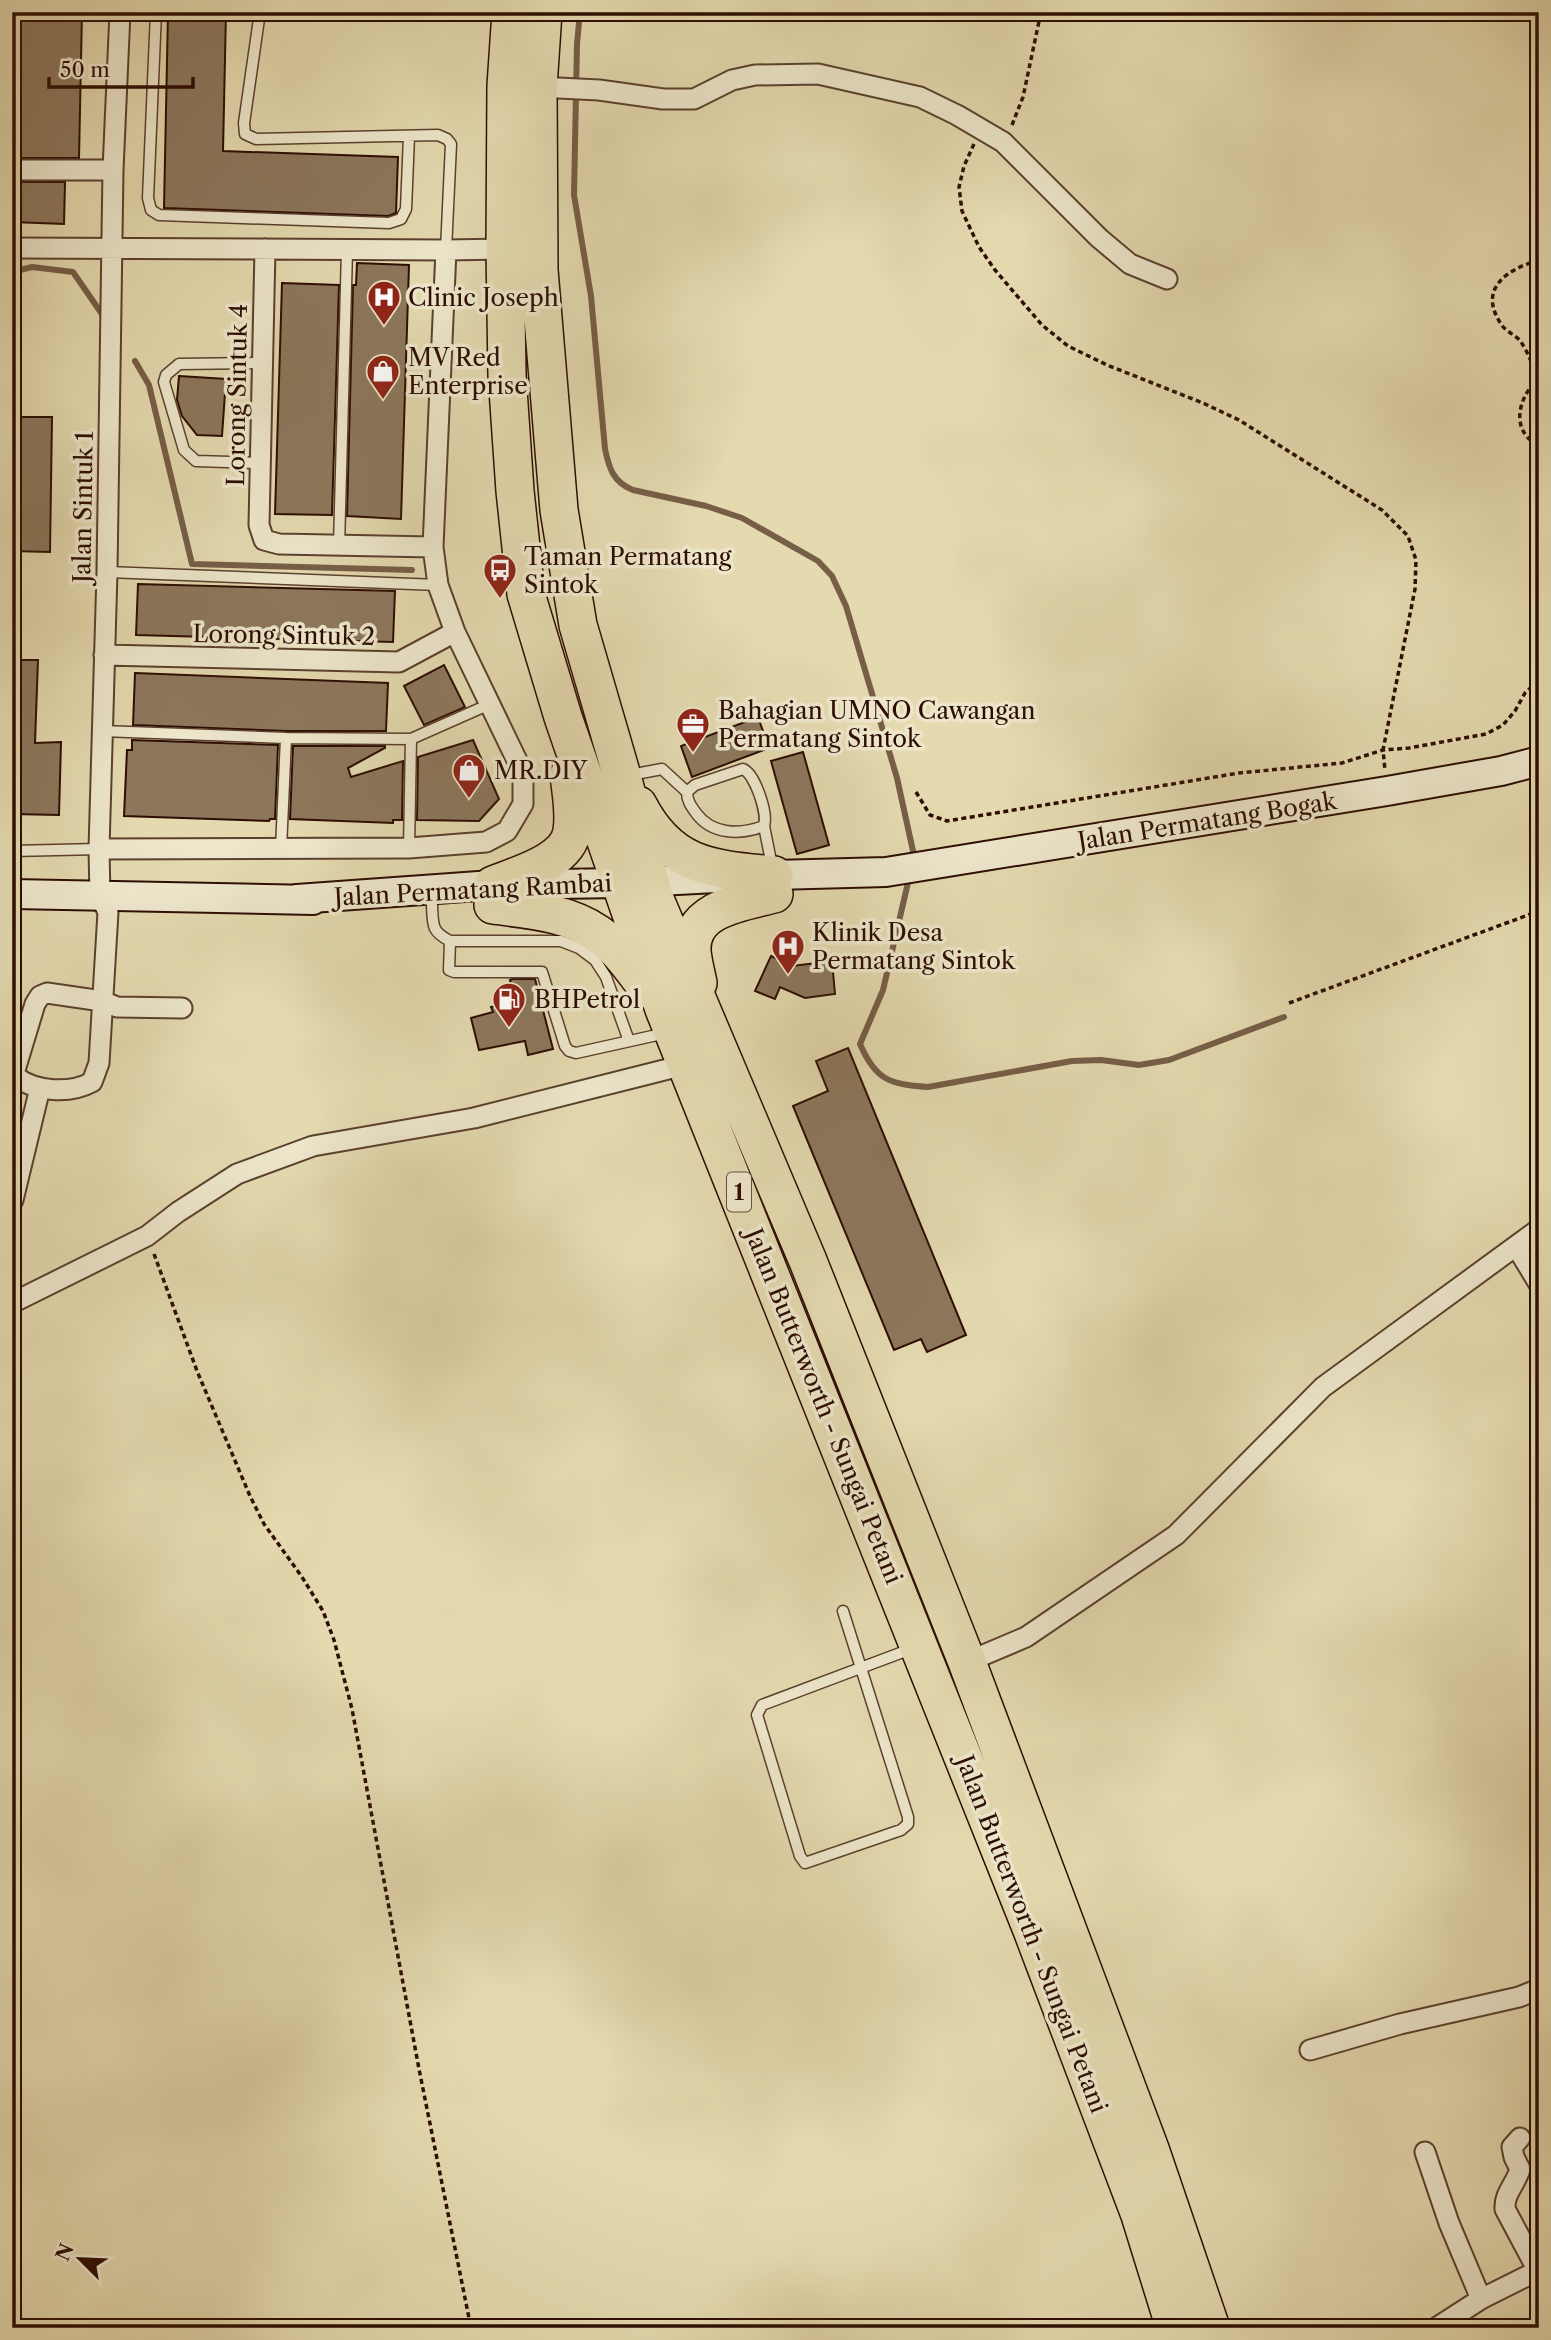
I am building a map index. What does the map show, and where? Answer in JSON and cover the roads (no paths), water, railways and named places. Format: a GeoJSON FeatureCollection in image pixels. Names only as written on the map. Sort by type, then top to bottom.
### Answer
{"type":"FeatureCollection","features":[{"type":"Feature","properties":{"kind":"highway","name":"Jalan Butterworth - Sungai Petani"},"geometry":{"type":"LineString","coordinates":[[511,12],[506,86],[507,375],[526,594],[563,717],[637,890],[683,1031],[908,1651],[1032,1930],[1140,2214],[1175,2328]]}},
{"type":"Feature","properties":{"kind":"highway","name":"Jalan Butterworth - Sungai Petani"},"geometry":{"type":"LineString","coordinates":[[542,12],[548,87],[539,270],[559,510],[578,625],[622,776],[637,890]]}},
{"type":"Feature","properties":{"kind":"highway"},"geometry":{"type":"LineString","coordinates":[[493,895],[546,864],[562,850],[572,834],[573,809],[563,717]]}},
{"type":"Feature","properties":{"kind":"highway"},"geometry":{"type":"LineString","coordinates":[[622,776],[648,824],[666,843],[692,862],[774,884]]}},
{"type":"Feature","properties":{"kind":"highway"},"geometry":{"type":"LineString","coordinates":[[683,1031],[692,948],[697,932],[706,918],[721,907],[774,884]]}},
{"type":"Feature","properties":{"kind":"highway"},"geometry":{"type":"LineString","coordinates":[[493,895],[571,919],[598,934],[623,957],[683,1031]]}},
{"type":"Feature","properties":{"kind":"highway","name":"Jalan Butterworth - Sungai Petani"},"geometry":{"type":"LineString","coordinates":[[683,1031],[808,1261],[977,1658],[1211,2328]]}},
{"type":"Feature","properties":{"kind":"street","name":"Jalan Sintuk 1"},"geometry":{"type":"LineString","coordinates":[[40,1088],[71,1089],[92,1082],[99,1063],[108,912],[100,896],[99,849],[107,572],[111,248],[120,12]]}},
{"type":"Feature","properties":{"kind":"street"},"geometry":{"type":"LineString","coordinates":[[548,87],[694,100],[732,80],[755,75],[818,74],[920,97],[1003,142],[1099,238],[1130,264],[1167,279]]}},
{"type":"Feature","properties":{"kind":"street"},"geometry":{"type":"LineString","coordinates":[[12,170],[113,170]]}},
{"type":"Feature","properties":{"kind":"street"},"geometry":{"type":"LineString","coordinates":[[12,248],[505,248]]}},
{"type":"Feature","properties":{"kind":"street","name":"Lorong Sintuk 4"},"geometry":{"type":"LineString","coordinates":[[265,249],[259,525],[264,540],[279,544],[339,546]]}},
{"type":"Feature","properties":{"kind":"street"},"geometry":{"type":"LineString","coordinates":[[99,849],[409,848],[486,842],[507,831],[523,804],[523,773],[455,632],[438,585],[433,547],[446,250]]}},
{"type":"Feature","properties":{"kind":"street"},"geometry":{"type":"LineString","coordinates":[[339,546],[433,547]]}},
{"type":"Feature","properties":{"kind":"street","name":"Lorong Sintuk 2"},"geometry":{"type":"LineString","coordinates":[[104,656],[399,662],[455,632]]}},
{"type":"Feature","properties":{"kind":"street","name":"Jalan Permatang Bogak"},"geometry":{"type":"LineString","coordinates":[[637,890],[774,884],[924,867],[1387,791],[1501,771],[1539,761]]}},
{"type":"Feature","properties":{"kind":"street","name":"Jalan Permatang Rambai"},"geometry":{"type":"LineString","coordinates":[[297,899],[493,895],[540,901],[637,890]]}},
{"type":"Feature","properties":{"kind":"street","name":"Jalan Permatang Rambai"},"geometry":{"type":"LineString","coordinates":[[12,894],[297,899],[432,905],[493,895]]}},
{"type":"Feature","properties":{"kind":"street"},"geometry":{"type":"LineString","coordinates":[[13,1200],[40,1088],[16,1077],[15,1070],[35,1004],[40,996],[47,993],[117,1007],[182,1008]]}},
{"type":"Feature","properties":{"kind":"street"},"geometry":{"type":"LineString","coordinates":[[12,1303],[147,1236],[178,1212],[237,1174],[313,1146],[474,1118],[683,1031]]}},
{"type":"Feature","properties":{"kind":"street"},"geometry":{"type":"LineString","coordinates":[[977,1658],[1026,1637],[1176,1535],[1323,1387],[1539,1229]]}},
{"type":"Feature","properties":{"kind":"street"},"geometry":{"type":"LineString","coordinates":[[1516,1246],[1539,1284]]}},
{"type":"Feature","properties":{"kind":"street"},"geometry":{"type":"LineString","coordinates":[[1310,2050],[1399,2024],[1518,1997],[1539,1989]]}},
{"type":"Feature","properties":{"kind":"street"},"geometry":{"type":"LineString","coordinates":[[1436,2328],[1480,2299],[1538,2270],[1505,2209],[1505,2200],[1520,2169],[1512,2147],[1520,2138]]}},
{"type":"Feature","properties":{"kind":"street"},"geometry":{"type":"LineString","coordinates":[[1425,2152],[1480,2299]]}},
{"type":"Feature","properties":{"kind":"lane"},"geometry":{"type":"LineString","coordinates":[[156,12],[148,198],[151,211],[159,215],[389,223],[401,219],[406,209],[409,136]]}},
{"type":"Feature","properties":{"kind":"lane"},"geometry":{"type":"LineString","coordinates":[[260,12],[244,123],[245,134],[256,139],[438,135],[447,139],[451,144],[446,250]]}},
{"type":"Feature","properties":{"kind":"lane"},"geometry":{"type":"LineString","coordinates":[[339,546],[347,250]]}},
{"type":"Feature","properties":{"kind":"lane"},"geometry":{"type":"LineString","coordinates":[[260,463],[196,461],[189,456],[184,450],[164,382],[166,374],[179,364],[262,363]]}},
{"type":"Feature","properties":{"kind":"lane"},"geometry":{"type":"LineString","coordinates":[[107,572],[438,585]]}},
{"type":"Feature","properties":{"kind":"lane"},"geometry":{"type":"LineString","coordinates":[[102,731],[286,738],[411,739],[491,704]]}},
{"type":"Feature","properties":{"kind":"lane"},"geometry":{"type":"LineString","coordinates":[[281,850],[286,738]]}},
{"type":"Feature","properties":{"kind":"lane"},"geometry":{"type":"LineString","coordinates":[[409,848],[411,739]]}},
{"type":"Feature","properties":{"kind":"lane"},"geometry":{"type":"LineString","coordinates":[[622,776],[662,769],[687,792],[687,799],[704,823],[711,828],[733,831],[764,826]]}},
{"type":"Feature","properties":{"kind":"lane"},"geometry":{"type":"LineString","coordinates":[[687,792],[695,786],[743,769],[749,771],[765,814],[764,826],[774,884]]}},
{"type":"Feature","properties":{"kind":"lane"},"geometry":{"type":"LineString","coordinates":[[12,851],[99,849]]}},
{"type":"Feature","properties":{"kind":"lane"},"geometry":{"type":"LineString","coordinates":[[432,905],[433,925],[437,934],[450,942],[561,941],[579,948],[595,960],[606,978],[629,1041]]}},
{"type":"Feature","properties":{"kind":"lane"},"geometry":{"type":"LineString","coordinates":[[450,942],[448,964],[449,970],[454,972],[542,972],[565,1046],[569,1051],[576,1053],[683,1031]]}},
{"type":"Feature","properties":{"kind":"lane"},"geometry":{"type":"LineString","coordinates":[[843,1611],[861,1669],[908,1817],[908,1824],[901,1830],[805,1863],[800,1856],[757,1715],[759,1709],[762,1705],[861,1669],[908,1651]]}},
{"type":"Feature","properties":{"kind":"waterway"},"geometry":{"type":"LineString","coordinates":[[580,12],[574,195],[591,296],[605,449],[610,468],[616,479],[633,490],[706,506],[742,518],[818,561],[832,576],[846,606],[897,778],[913,851],[912,860]]}},
{"type":"Feature","properties":{"kind":"waterway"},"geometry":{"type":"LineString","coordinates":[[12,272],[32,267],[73,272],[104,317]]}},
{"type":"Feature","properties":{"kind":"waterway"},"geometry":{"type":"LineString","coordinates":[[135,361],[149,385],[192,564],[412,570]]}},
{"type":"Feature","properties":{"kind":"waterway"},"geometry":{"type":"LineString","coordinates":[[910,874],[883,990],[860,1044],[872,1066],[894,1082],[928,1087],[1072,1061],[1101,1060],[1139,1065],[1169,1060],[1284,1017]]}},
{"type":"Feature","properties":{"kind":"place","name":"Clinic Joseph"},"geometry":{"type":"Point","coordinates":[384,327]}},
{"type":"Feature","properties":{"kind":"place","name":"MV Red Enterprise"},"geometry":{"type":"Point","coordinates":[383,401]}},
{"type":"Feature","properties":{"kind":"place","name":"Taman Permatang Sintok"},"geometry":{"type":"Point","coordinates":[500,600]}},
{"type":"Feature","properties":{"kind":"place","name":"Bahagian UMNO Cawangan Permatang Sintok"},"geometry":{"type":"Point","coordinates":[693,754]}},
{"type":"Feature","properties":{"kind":"place","name":"MR.DIY"},"geometry":{"type":"Point","coordinates":[469,800]}},
{"type":"Feature","properties":{"kind":"place","name":"Klinik Desa Permatang Sintok"},"geometry":{"type":"Point","coordinates":[788,976]}},
{"type":"Feature","properties":{"kind":"place","name":"BHPetrol"},"geometry":{"type":"Point","coordinates":[509,1029]}}]}
